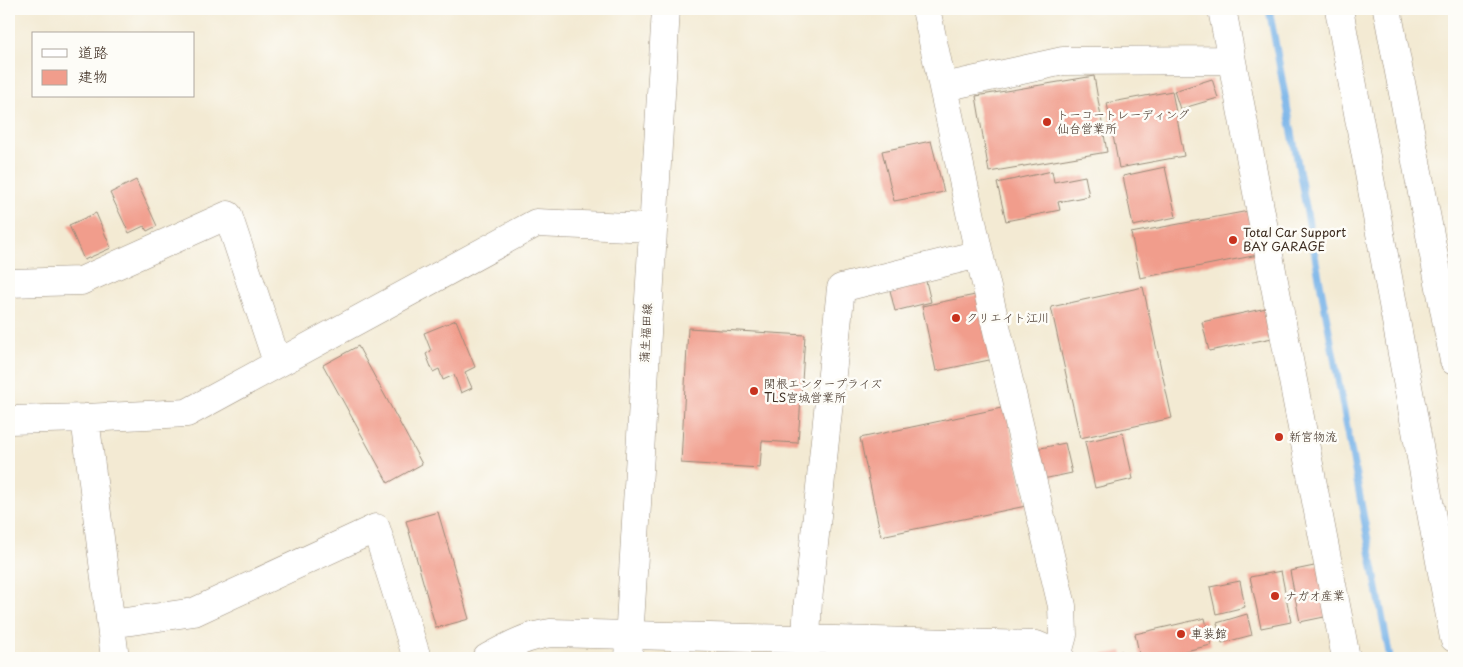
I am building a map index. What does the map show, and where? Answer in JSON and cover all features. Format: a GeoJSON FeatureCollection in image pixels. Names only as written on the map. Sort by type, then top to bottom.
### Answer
{"type":"FeatureCollection","features":[{"type":"Feature","properties":{"kind":"street","name":"蒲生福田線"},"geometry":{"type":"LineString","coordinates":[[629,647],[666,9]]}},
{"type":"Feature","properties":{"kind":"street"},"geometry":{"type":"LineString","coordinates":[[487,658],[515,642],[534,635],[629,647],[805,649],[1036,645],[1058,658],[1063,635],[1062,606],[979,254],[926,9]]}},
{"type":"Feature","properties":{"kind":"street"},"geometry":{"type":"LineString","coordinates":[[1222,9],[1230,60],[1346,658]]}},
{"type":"Feature","properties":{"kind":"street"},"geometry":{"type":"LineString","coordinates":[[1339,9],[1454,638]]}},
{"type":"Feature","properties":{"kind":"street"},"geometry":{"type":"LineString","coordinates":[[1386,9],[1454,361]]}},
{"type":"Feature","properties":{"kind":"street"},"geometry":{"type":"LineString","coordinates":[[944,87],[1063,61],[1230,60]]}},
{"type":"Feature","properties":{"kind":"street"},"geometry":{"type":"LineString","coordinates":[[9,284],[81,281],[228,215],[277,362]]}},
{"type":"Feature","properties":{"kind":"street"},"geometry":{"type":"LineString","coordinates":[[9,420],[187,413],[277,362],[536,223],[652,228]]}},
{"type":"Feature","properties":{"kind":"street"},"geometry":{"type":"LineString","coordinates":[[805,649],[808,601],[841,288],[979,254]]}},
{"type":"Feature","properties":{"kind":"street"},"geometry":{"type":"LineString","coordinates":[[86,418],[115,658]]}},
{"type":"Feature","properties":{"kind":"street"},"geometry":{"type":"LineString","coordinates":[[111,624],[194,612],[376,528],[417,658]]}},
{"type":"Feature","properties":{"kind":"building"},"geometry":{"type":"Polygon","coordinates":[[[1094,76],[1107,152],[989,172],[976,96],[1094,76]]]}},
{"type":"Feature","properties":{"kind":"building"},"geometry":{"type":"Polygon","coordinates":[[[1212,79],[1218,98],[1180,109],[1174,91],[1212,79]]]}},
{"type":"Feature","properties":{"kind":"building"},"geometry":{"type":"Polygon","coordinates":[[[1172,91],[1184,156],[1119,168],[1107,103],[1172,91]]]}},
{"type":"Feature","properties":{"kind":"building"},"geometry":{"type":"Polygon","coordinates":[[[931,141],[944,192],[894,201],[882,151],[931,141]]]}},
{"type":"Feature","properties":{"kind":"building"},"geometry":{"type":"Polygon","coordinates":[[[1165,167],[1176,217],[1133,226],[1123,176],[1165,167]]]}},
{"type":"Feature","properties":{"kind":"building"},"geometry":{"type":"Polygon","coordinates":[[[1052,171],[1054,182],[1085,176],[1089,196],[1058,202],[1060,210],[1006,221],[997,183],[1052,171]]]}},
{"type":"Feature","properties":{"kind":"building"},"geometry":{"type":"Polygon","coordinates":[[[136,180],[157,226],[147,231],[144,226],[129,233],[110,193],[136,180]]]}},
{"type":"Feature","properties":{"kind":"building"},"geometry":{"type":"Polygon","coordinates":[[[1254,210],[1263,254],[1140,278],[1131,233],[1254,210]]]}},
{"type":"Feature","properties":{"kind":"building"},"geometry":{"type":"Polygon","coordinates":[[[96,213],[111,248],[84,260],[69,225],[96,213]]]}},
{"type":"Feature","properties":{"kind":"building"},"geometry":{"type":"Polygon","coordinates":[[[924,273],[931,302],[895,311],[888,282],[924,273]]]}},
{"type":"Feature","properties":{"kind":"building"},"geometry":{"type":"Polygon","coordinates":[[[1143,287],[1172,418],[1080,438],[1051,307],[1143,287]]]}},
{"type":"Feature","properties":{"kind":"building"},"geometry":{"type":"Polygon","coordinates":[[[980,294],[994,359],[936,371],[922,306],[980,294]]]}},
{"type":"Feature","properties":{"kind":"building"},"geometry":{"type":"Polygon","coordinates":[[[1271,307],[1277,337],[1209,351],[1202,322],[1271,307]]]}},
{"type":"Feature","properties":{"kind":"building"},"geometry":{"type":"Polygon","coordinates":[[[456,320],[475,367],[465,372],[472,388],[461,393],[454,375],[443,380],[439,369],[433,372],[426,354],[431,351],[424,333],[456,320]]]}},
{"type":"Feature","properties":{"kind":"building"},"geometry":{"type":"Polygon","coordinates":[[[688,328],[805,335],[798,443],[762,441],[760,468],[681,463],[688,328]]]}},
{"type":"Feature","properties":{"kind":"building"},"geometry":{"type":"Polygon","coordinates":[[[358,346],[422,464],[388,483],[323,365],[358,346]]]}},
{"type":"Feature","properties":{"kind":"building"},"geometry":{"type":"Polygon","coordinates":[[[1006,407],[1026,506],[881,536],[860,438],[1006,407]]]}},
{"type":"Feature","properties":{"kind":"building"},"geometry":{"type":"Polygon","coordinates":[[[1123,433],[1133,479],[1095,488],[1085,442],[1123,433]]]}},
{"type":"Feature","properties":{"kind":"building"},"geometry":{"type":"Polygon","coordinates":[[[1065,443],[1072,473],[1043,479],[1036,449],[1065,443]]]}},
{"type":"Feature","properties":{"kind":"building"},"geometry":{"type":"Polygon","coordinates":[[[438,512],[469,619],[436,628],[406,521],[438,512]]]}},
{"type":"Feature","properties":{"kind":"building"},"geometry":{"type":"Polygon","coordinates":[[[1319,565],[1329,616],[1300,622],[1290,571],[1319,565]]]}},
{"type":"Feature","properties":{"kind":"building"},"geometry":{"type":"Polygon","coordinates":[[[1281,571],[1291,622],[1261,628],[1250,577],[1281,571]]]}},
{"type":"Feature","properties":{"kind":"building"},"geometry":{"type":"Polygon","coordinates":[[[1240,581],[1245,607],[1216,614],[1210,587],[1240,581]]]}},
{"type":"Feature","properties":{"kind":"building"},"geometry":{"type":"Polygon","coordinates":[[[1247,614],[1252,635],[1222,643],[1217,623],[1247,614]]]}},
{"type":"Feature","properties":{"kind":"building"},"geometry":{"type":"Polygon","coordinates":[[[1205,618],[1211,645],[1156,658],[1140,658],[1135,634],[1205,618]]]}},
{"type":"Feature","properties":{"kind":"building"},"geometry":{"type":"Polygon","coordinates":[[[1122,651],[1124,658],[1089,658],[1089,657],[1122,651]]]}},
{"type":"Feature","properties":{"kind":"waterway"},"geometry":{"type":"LineString","coordinates":[[1269,9],[1390,658]]}},
{"type":"Feature","properties":{"kind":"place","name":"トーコートレーディング 仙台営業所"},"geometry":{"type":"Point","coordinates":[1047,122]}},
{"type":"Feature","properties":{"kind":"place","name":"Total Car Support BAY GARAGE"},"geometry":{"type":"Point","coordinates":[1233,240]}},
{"type":"Feature","properties":{"kind":"place","name":"クリエイト江川"},"geometry":{"type":"Point","coordinates":[956,318]}},
{"type":"Feature","properties":{"kind":"place","name":"関根エンタープライズ TLS宮城営業所"},"geometry":{"type":"Point","coordinates":[754,391]}},
{"type":"Feature","properties":{"kind":"place","name":"新宮物流"},"geometry":{"type":"Point","coordinates":[1279,437]}},
{"type":"Feature","properties":{"kind":"place","name":"ナガオ産業"},"geometry":{"type":"Point","coordinates":[1275,596]}},
{"type":"Feature","properties":{"kind":"place","name":"車装館"},"geometry":{"type":"Point","coordinates":[1181,634]}}]}
